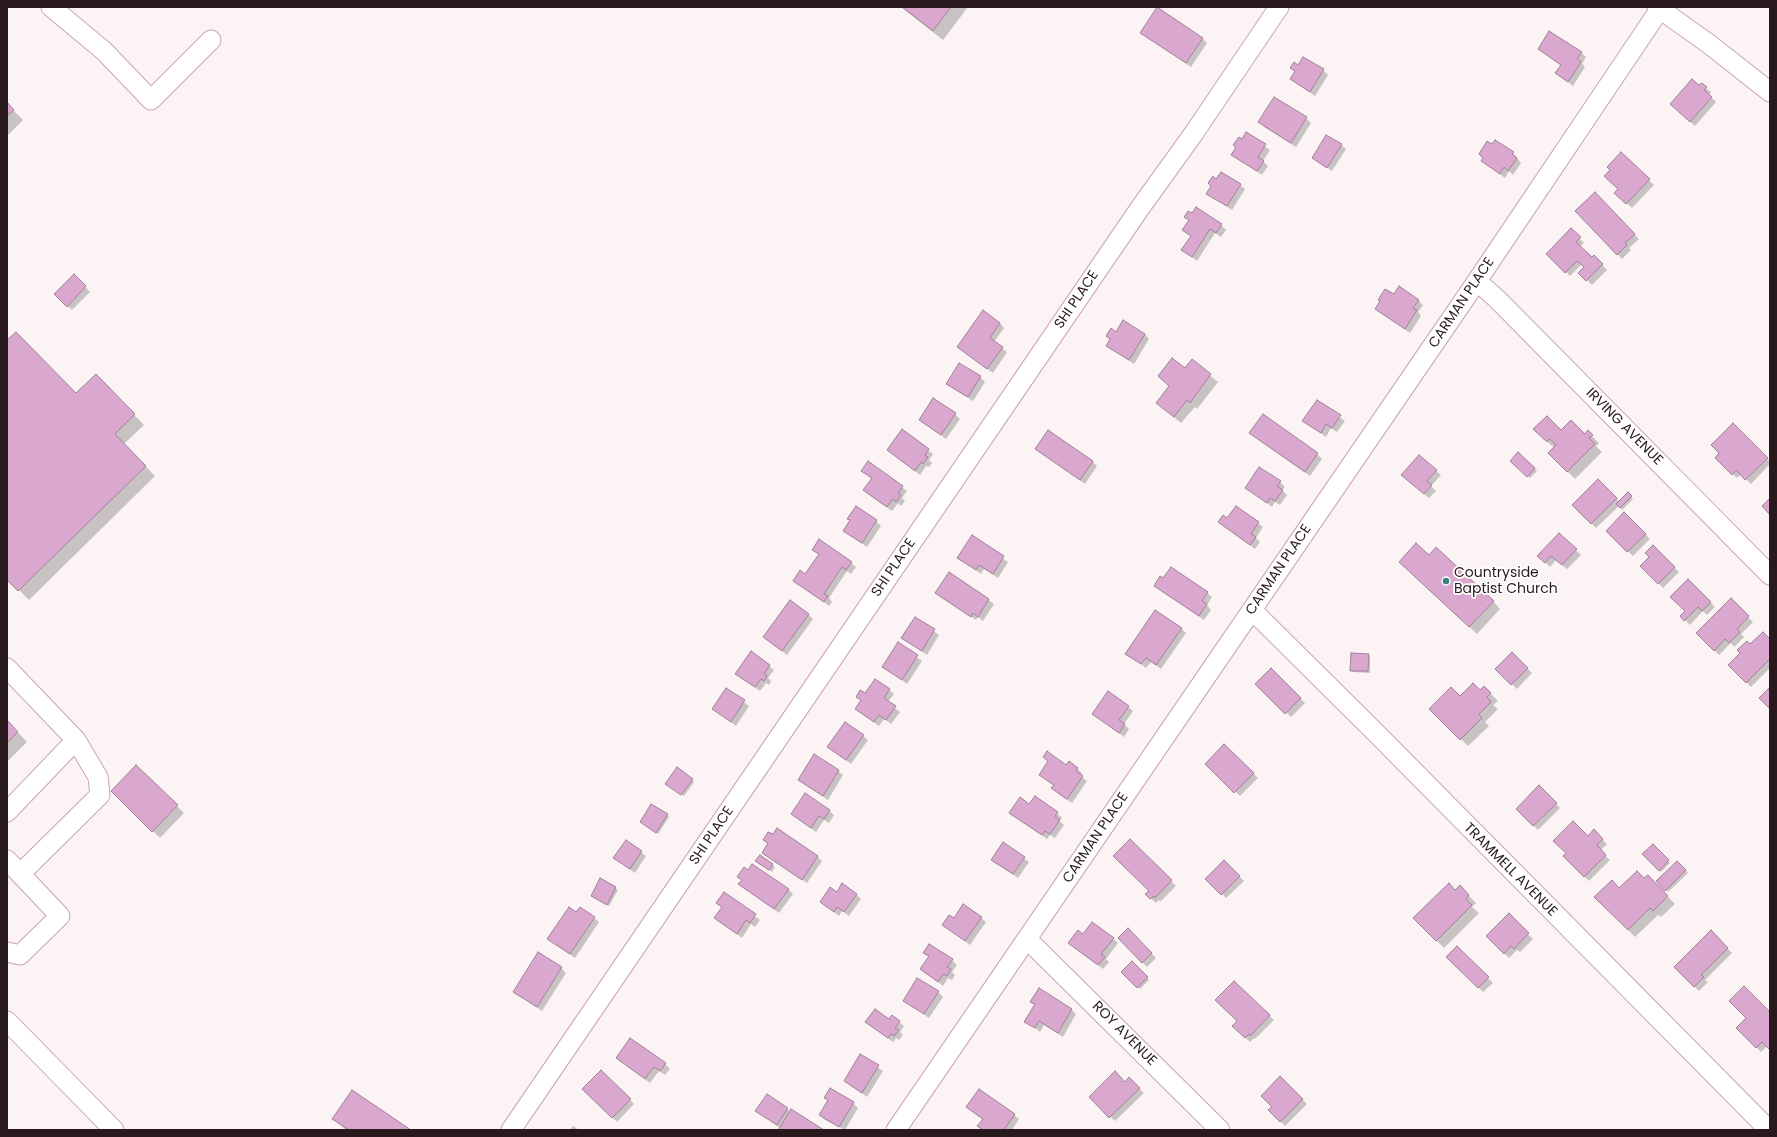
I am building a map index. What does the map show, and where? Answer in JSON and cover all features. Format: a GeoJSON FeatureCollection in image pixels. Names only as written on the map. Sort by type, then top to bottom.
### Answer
{"type":"FeatureCollection","features":[{"type":"Feature","properties":{"kind":"street"},"geometry":{"type":"LineString","coordinates":[[51,7],[104,51],[151,100],[212,40]]}},
{"type":"Feature","properties":{"kind":"street","name":"SHI PLACE"},"geometry":{"type":"LineString","coordinates":[[511,1130],[1131,221],[1194,133],[1279,7]]}},
{"type":"Feature","properties":{"kind":"street"},"geometry":{"type":"LineString","coordinates":[[1659,8],[1709,44],[1770,92]]}},
{"type":"Feature","properties":{"kind":"street","name":"CARMAN PLACE"},"geometry":{"type":"LineString","coordinates":[[896,1130],[1477,281],[1659,8]]}},
{"type":"Feature","properties":{"kind":"street","name":"IRVING AVENUE"},"geometry":{"type":"LineString","coordinates":[[1477,281],[1504,306],[1770,575]]}},
{"type":"Feature","properties":{"kind":"street","name":"TRAMMELL AVENUE"},"geometry":{"type":"LineString","coordinates":[[1252,610],[1378,735],[1496,857],[1769,1130]]}},
{"type":"Feature","properties":{"kind":"street"},"geometry":{"type":"LineString","coordinates":[[7,668],[76,740],[98,777],[100,795],[20,874]]}},
{"type":"Feature","properties":{"kind":"street"},"geometry":{"type":"LineString","coordinates":[[7,812],[76,740]]}},
{"type":"Feature","properties":{"kind":"street"},"geometry":{"type":"LineString","coordinates":[[7,860],[60,916],[20,956],[7,952]]}},
{"type":"Feature","properties":{"kind":"street","name":"ROY AVENUE"},"geometry":{"type":"LineString","coordinates":[[1027,939],[1220,1130]]}},
{"type":"Feature","properties":{"kind":"street"},"geometry":{"type":"LineString","coordinates":[[7,1021],[114,1130]]}},
{"type":"Feature","properties":{"kind":"building"},"geometry":{"type":"Polygon","coordinates":[[[902,7],[951,7],[933,31],[902,7]]]}},
{"type":"Feature","properties":{"kind":"building"},"geometry":{"type":"Polygon","coordinates":[[[1157,7],[1203,38],[1186,63],[1140,33],[1157,7]]]}},
{"type":"Feature","properties":{"kind":"building"},"geometry":{"type":"Polygon","coordinates":[[[1549,31],[1582,52],[1577,59],[1581,62],[1568,82],[1555,73],[1561,65],[1538,49],[1549,31]]]}},
{"type":"Feature","properties":{"kind":"building"},"geometry":{"type":"Polygon","coordinates":[[[1303,57],[1324,69],[1310,92],[1290,79],[1295,71],[1290,68],[1294,62],[1298,65],[1303,57]]]}},
{"type":"Feature","properties":{"kind":"building"},"geometry":{"type":"Polygon","coordinates":[[[1692,79],[1699,85],[1702,83],[1707,87],[1704,90],[1712,97],[1690,122],[1670,104],[1692,79]]]}},
{"type":"Feature","properties":{"kind":"building"},"geometry":{"type":"Polygon","coordinates":[[[1274,97],[1307,117],[1291,143],[1258,122],[1274,97]]]}},
{"type":"Feature","properties":{"kind":"building"},"geometry":{"type":"Polygon","coordinates":[[[7,102],[14,110],[7,116],[7,102]]]}},
{"type":"Feature","properties":{"kind":"building"},"geometry":{"type":"Polygon","coordinates":[[[1246,132],[1266,144],[1258,157],[1264,161],[1257,171],[1231,155],[1236,147],[1233,145],[1239,137],[1242,139],[1246,132]]]}},
{"type":"Feature","properties":{"kind":"building"},"geometry":{"type":"Polygon","coordinates":[[[1326,135],[1342,144],[1327,168],[1312,158],[1326,135]]]}},
{"type":"Feature","properties":{"kind":"building"},"geometry":{"type":"Polygon","coordinates":[[[1495,140],[1514,152],[1512,154],[1517,158],[1508,171],[1504,167],[1500,174],[1481,161],[1483,158],[1479,154],[1487,141],[1492,144],[1495,140]]]}},
{"type":"Feature","properties":{"kind":"building"},"geometry":{"type":"Polygon","coordinates":[[[1621,152],[1650,179],[1626,204],[1614,193],[1618,189],[1604,176],[1610,170],[1607,167],[1621,152]]]}},
{"type":"Feature","properties":{"kind":"building"},"geometry":{"type":"Polygon","coordinates":[[[1221,172],[1241,184],[1227,206],[1206,194],[1211,186],[1208,183],[1213,176],[1216,179],[1221,172]]]}},
{"type":"Feature","properties":{"kind":"building"},"geometry":{"type":"Polygon","coordinates":[[[1595,192],[1635,234],[1625,243],[1627,245],[1617,255],[1575,211],[1595,192]]]}},
{"type":"Feature","properties":{"kind":"building"},"geometry":{"type":"Polygon","coordinates":[[[1196,207],[1222,224],[1216,233],[1210,229],[1192,257],[1181,250],[1191,236],[1182,230],[1189,220],[1184,217],[1188,211],[1192,213],[1196,207]]]}},
{"type":"Feature","properties":{"kind":"building"},"geometry":{"type":"Polygon","coordinates":[[[1571,228],[1581,237],[1576,242],[1592,257],[1594,255],[1603,264],[1586,281],[1578,273],[1584,267],[1577,261],[1565,273],[1546,254],[1571,228]]]}},
{"type":"Feature","properties":{"kind":"building"},"geometry":{"type":"Polygon","coordinates":[[[74,274],[86,286],[67,307],[54,294],[74,274]]]}},
{"type":"Feature","properties":{"kind":"building"},"geometry":{"type":"Polygon","coordinates":[[[1399,286],[1419,300],[1413,308],[1417,310],[1405,329],[1375,309],[1380,301],[1378,300],[1385,289],[1394,294],[1399,286]]]}},
{"type":"Feature","properties":{"kind":"building"},"geometry":{"type":"Polygon","coordinates":[[[983,310],[1000,323],[990,338],[1003,347],[987,369],[957,347],[983,310]]]}},
{"type":"Feature","properties":{"kind":"building"},"geometry":{"type":"Polygon","coordinates":[[[1123,320],[1145,334],[1129,360],[1106,346],[1110,339],[1106,336],[1111,328],[1116,332],[1123,320]]]}},
{"type":"Feature","properties":{"kind":"building"},"geometry":{"type":"Polygon","coordinates":[[[16,332],[76,393],[96,374],[135,414],[115,434],[146,466],[18,591],[7,580],[7,340],[16,332]]]}},
{"type":"Feature","properties":{"kind":"building"},"geometry":{"type":"Polygon","coordinates":[[[1172,358],[1185,368],[1192,359],[1211,374],[1190,403],[1187,400],[1174,417],[1156,403],[1169,386],[1158,376],[1172,358]]]}},
{"type":"Feature","properties":{"kind":"building"},"geometry":{"type":"Polygon","coordinates":[[[959,363],[981,376],[968,397],[946,384],[959,363]]]}},
{"type":"Feature","properties":{"kind":"building"},"geometry":{"type":"Polygon","coordinates":[[[933,398],[956,413],[941,435],[919,420],[933,398]]]}},
{"type":"Feature","properties":{"kind":"building"},"geometry":{"type":"Polygon","coordinates":[[[1317,400],[1341,415],[1332,428],[1326,424],[1321,433],[1302,421],[1317,400]]]}},
{"type":"Feature","properties":{"kind":"building"},"geometry":{"type":"Polygon","coordinates":[[[1263,414],[1318,453],[1305,472],[1249,433],[1263,414]]]}},
{"type":"Feature","properties":{"kind":"building"},"geometry":{"type":"Polygon","coordinates":[[[1547,416],[1561,430],[1571,420],[1585,434],[1588,430],[1593,435],[1589,438],[1595,444],[1567,472],[1548,453],[1556,445],[1550,439],[1547,442],[1533,429],[1547,416]]]}},
{"type":"Feature","properties":{"kind":"building"},"geometry":{"type":"Polygon","coordinates":[[[1733,423],[1768,458],[1745,480],[1736,470],[1732,475],[1715,458],[1719,453],[1711,445],[1733,423]]]}},
{"type":"Feature","properties":{"kind":"building"},"geometry":{"type":"Polygon","coordinates":[[[902,429],[929,449],[925,455],[928,457],[923,464],[921,462],[915,471],[887,450],[902,429]]]}},
{"type":"Feature","properties":{"kind":"building"},"geometry":{"type":"Polygon","coordinates":[[[1048,430],[1093,461],[1080,480],[1035,449],[1048,430]]]}},
{"type":"Feature","properties":{"kind":"building"},"geometry":{"type":"Polygon","coordinates":[[[1518,452],[1535,468],[1527,477],[1510,461],[1518,452]]]}},
{"type":"Feature","properties":{"kind":"building"},"geometry":{"type":"Polygon","coordinates":[[[1419,455],[1437,470],[1427,481],[1432,485],[1424,494],[1401,475],[1419,455]]]}},
{"type":"Feature","properties":{"kind":"building"},"geometry":{"type":"Polygon","coordinates":[[[868,461],[903,486],[898,493],[901,495],[896,502],[893,499],[887,507],[863,490],[872,478],[861,471],[868,461]]]}},
{"type":"Feature","properties":{"kind":"building"},"geometry":{"type":"Polygon","coordinates":[[[1259,467],[1281,481],[1277,486],[1283,490],[1275,501],[1270,498],[1267,503],[1245,488],[1259,467]]]}},
{"type":"Feature","properties":{"kind":"building"},"geometry":{"type":"Polygon","coordinates":[[[1598,479],[1617,498],[1591,524],[1572,505],[1598,479]]]}},
{"type":"Feature","properties":{"kind":"building"},"geometry":{"type":"Polygon","coordinates":[[[1628,492],[1632,496],[1620,508],[1616,504],[1628,492]]]}},
{"type":"Feature","properties":{"kind":"building"},"geometry":{"type":"Polygon","coordinates":[[[1770,498],[1770,515],[1762,506],[1770,498]]]}},
{"type":"Feature","properties":{"kind":"building"},"geometry":{"type":"Polygon","coordinates":[[[856,506],[877,520],[862,543],[843,531],[850,520],[847,519],[856,506]]]}},
{"type":"Feature","properties":{"kind":"building"},"geometry":{"type":"Polygon","coordinates":[[[1236,506],[1259,522],[1251,534],[1256,537],[1250,545],[1218,522],[1223,515],[1227,518],[1236,506]]]}},
{"type":"Feature","properties":{"kind":"building"},"geometry":{"type":"Polygon","coordinates":[[[1624,512],[1646,534],[1627,552],[1606,531],[1624,512]]]}},
{"type":"Feature","properties":{"kind":"building"},"geometry":{"type":"Polygon","coordinates":[[[1559,533],[1577,549],[1562,565],[1551,556],[1545,563],[1537,556],[1559,533]]]}},
{"type":"Feature","properties":{"kind":"building"},"geometry":{"type":"Polygon","coordinates":[[[972,535],[1004,556],[993,574],[979,565],[976,570],[957,558],[972,535]]]}},
{"type":"Feature","properties":{"kind":"building"},"geometry":{"type":"Polygon","coordinates":[[[819,539],[852,562],[846,570],[842,567],[824,594],[828,596],[824,602],[793,581],[800,570],[805,574],[819,554],[812,550],[819,539]]]}},
{"type":"Feature","properties":{"kind":"building","name":"Countryside Baptist Church"},"geometry":{"type":"Polygon","coordinates":[[[1416,543],[1429,555],[1436,547],[1494,601],[1469,627],[1399,562],[1416,543]]]}},
{"type":"Feature","properties":{"kind":"building"},"geometry":{"type":"Polygon","coordinates":[[[1653,545],[1675,567],[1658,584],[1640,566],[1649,557],[1645,553],[1653,545]]]}},
{"type":"Feature","properties":{"kind":"building"},"geometry":{"type":"Polygon","coordinates":[[[1171,567],[1208,592],[1202,601],[1207,604],[1199,616],[1154,586],[1160,576],[1163,578],[1171,567]]]}},
{"type":"Feature","properties":{"kind":"building"},"geometry":{"type":"Polygon","coordinates":[[[949,572],[989,599],[978,617],[973,613],[971,617],[935,593],[949,572]]]}},
{"type":"Feature","properties":{"kind":"building"},"geometry":{"type":"Polygon","coordinates":[[[1688,579],[1711,602],[1702,611],[1698,607],[1684,621],[1680,616],[1685,611],[1670,597],[1688,579]]]}},
{"type":"Feature","properties":{"kind":"building"},"geometry":{"type":"Polygon","coordinates":[[[1731,598],[1749,616],[1737,629],[1740,632],[1729,643],[1725,639],[1714,651],[1696,633],[1731,598]]]}},
{"type":"Feature","properties":{"kind":"building"},"geometry":{"type":"Polygon","coordinates":[[[790,600],[809,614],[782,651],[763,637],[790,600]]]}},
{"type":"Feature","properties":{"kind":"building"},"geometry":{"type":"Polygon","coordinates":[[[1155,610],[1182,628],[1156,665],[1146,658],[1141,664],[1125,654],[1155,610]]]}},
{"type":"Feature","properties":{"kind":"building"},"geometry":{"type":"Polygon","coordinates":[[[915,617],[935,629],[922,651],[901,638],[915,617]]]}},
{"type":"Feature","properties":{"kind":"building"},"geometry":{"type":"Polygon","coordinates":[[[1763,632],[1770,639],[1770,659],[1746,683],[1728,665],[1740,653],[1737,650],[1747,641],[1750,644],[1763,632]]]}},
{"type":"Feature","properties":{"kind":"building"},"geometry":{"type":"Polygon","coordinates":[[[898,642],[918,655],[902,680],[882,667],[898,642]]]}},
{"type":"Feature","properties":{"kind":"building"},"geometry":{"type":"Polygon","coordinates":[[[751,651],[770,665],[764,674],[767,676],[764,681],[761,679],[755,687],[735,674],[751,651]]]}},
{"type":"Feature","properties":{"kind":"building"},"geometry":{"type":"Polygon","coordinates":[[[1512,652],[1528,668],[1511,685],[1495,669],[1512,652]]]}},
{"type":"Feature","properties":{"kind":"building"},"geometry":{"type":"Polygon","coordinates":[[[1351,653],[1369,654],[1368,671],[1350,671],[1351,653]]]}},
{"type":"Feature","properties":{"kind":"building"},"geometry":{"type":"Polygon","coordinates":[[[1271,668],[1301,698],[1285,714],[1255,684],[1271,668]]]}},
{"type":"Feature","properties":{"kind":"building"},"geometry":{"type":"Polygon","coordinates":[[[875,679],[890,689],[884,698],[896,706],[886,720],[879,715],[874,722],[855,709],[861,700],[856,697],[860,690],[865,693],[875,679]]]}},
{"type":"Feature","properties":{"kind":"building"},"geometry":{"type":"Polygon","coordinates":[[[1473,683],[1480,690],[1484,686],[1491,693],[1487,697],[1491,702],[1479,714],[1482,718],[1460,740],[1429,709],[1451,687],[1460,696],[1473,683]]]}},
{"type":"Feature","properties":{"kind":"building"},"geometry":{"type":"Polygon","coordinates":[[[1770,687],[1770,709],[1759,698],[1770,687]]]}},
{"type":"Feature","properties":{"kind":"building"},"geometry":{"type":"Polygon","coordinates":[[[726,688],[745,700],[731,722],[712,709],[726,688]]]}},
{"type":"Feature","properties":{"kind":"building"},"geometry":{"type":"Polygon","coordinates":[[[1108,691],[1129,706],[1119,720],[1125,724],[1119,733],[1092,714],[1108,691]]]}},
{"type":"Feature","properties":{"kind":"building"},"geometry":{"type":"Polygon","coordinates":[[[7,720],[18,732],[7,743],[7,720]]]}},
{"type":"Feature","properties":{"kind":"building"},"geometry":{"type":"Polygon","coordinates":[[[845,722],[864,735],[846,760],[827,747],[845,722]]]}},
{"type":"Feature","properties":{"kind":"building"},"geometry":{"type":"Polygon","coordinates":[[[1224,744],[1254,773],[1234,793],[1205,764],[1224,744]]]}},
{"type":"Feature","properties":{"kind":"building"},"geometry":{"type":"Polygon","coordinates":[[[1047,751],[1066,765],[1069,761],[1078,768],[1076,771],[1083,776],[1067,799],[1051,788],[1054,785],[1039,775],[1048,761],[1043,757],[1047,751]]]}},
{"type":"Feature","properties":{"kind":"building"},"geometry":{"type":"Polygon","coordinates":[[[814,754],[839,770],[823,796],[798,780],[814,754]]]}},
{"type":"Feature","properties":{"kind":"building"},"geometry":{"type":"Polygon","coordinates":[[[136,765],[178,805],[152,832],[111,791],[136,765]]]}},
{"type":"Feature","properties":{"kind":"building"},"geometry":{"type":"Polygon","coordinates":[[[677,767],[693,779],[681,795],[665,784],[677,767]]]}},
{"type":"Feature","properties":{"kind":"building"},"geometry":{"type":"Polygon","coordinates":[[[1539,785],[1557,803],[1533,826],[1516,809],[1539,785]]]}},
{"type":"Feature","properties":{"kind":"building"},"geometry":{"type":"Polygon","coordinates":[[[805,793],[830,810],[824,819],[819,816],[811,828],[791,814],[805,793]]]}},
{"type":"Feature","properties":{"kind":"building"},"geometry":{"type":"Polygon","coordinates":[[[1035,796],[1058,812],[1055,816],[1060,820],[1050,834],[1045,831],[1042,835],[1009,813],[1020,797],[1029,804],[1035,796]]]}},
{"type":"Feature","properties":{"kind":"building"},"geometry":{"type":"Polygon","coordinates":[[[651,804],[668,814],[656,833],[640,822],[651,804]]]}},
{"type":"Feature","properties":{"kind":"building"},"geometry":{"type":"Polygon","coordinates":[[[1573,821],[1588,836],[1594,829],[1603,839],[1597,845],[1606,855],[1584,877],[1563,856],[1566,853],[1553,841],[1573,821]]]}},
{"type":"Feature","properties":{"kind":"building"},"geometry":{"type":"Polygon","coordinates":[[[777,828],[818,856],[802,880],[762,853],[768,843],[763,840],[768,832],[773,834],[777,828]]]}},
{"type":"Feature","properties":{"kind":"building"},"geometry":{"type":"Polygon","coordinates":[[[1130,839],[1172,880],[1155,898],[1154,896],[1150,899],[1145,894],[1149,891],[1113,856],[1130,839]]]}},
{"type":"Feature","properties":{"kind":"building"},"geometry":{"type":"Polygon","coordinates":[[[626,840],[642,851],[630,869],[613,858],[626,840]]]}},
{"type":"Feature","properties":{"kind":"building"},"geometry":{"type":"Polygon","coordinates":[[[1003,842],[1025,857],[1013,874],[991,860],[1003,842]]]}},
{"type":"Feature","properties":{"kind":"building"},"geometry":{"type":"Polygon","coordinates":[[[1653,844],[1669,860],[1659,871],[1642,854],[1653,844]]]}},
{"type":"Feature","properties":{"kind":"building"},"geometry":{"type":"Polygon","coordinates":[[[760,855],[773,864],[769,870],[755,861],[760,855]]]}},
{"type":"Feature","properties":{"kind":"building"},"geometry":{"type":"Polygon","coordinates":[[[1224,860],[1240,876],[1221,895],[1205,879],[1224,860]]]}},
{"type":"Feature","properties":{"kind":"building"},"geometry":{"type":"Polygon","coordinates":[[[1677,861],[1686,870],[1665,891],[1656,881],[1677,861]]]}},
{"type":"Feature","properties":{"kind":"building"},"geometry":{"type":"Polygon","coordinates":[[[752,864],[789,889],[774,909],[738,884],[742,880],[737,877],[744,867],[748,870],[752,864]]]}},
{"type":"Feature","properties":{"kind":"building"},"geometry":{"type":"Polygon","coordinates":[[[1637,871],[1644,878],[1648,875],[1668,896],[1653,911],[1650,908],[1628,930],[1594,897],[1612,880],[1619,888],[1637,871]]]}},
{"type":"Feature","properties":{"kind":"building"},"geometry":{"type":"Polygon","coordinates":[[[600,878],[616,887],[607,905],[591,896],[600,878]]]}},
{"type":"Feature","properties":{"kind":"building"},"geometry":{"type":"Polygon","coordinates":[[[842,883],[857,894],[844,912],[837,907],[834,912],[820,902],[830,887],[837,892],[842,883]]]}},
{"type":"Feature","properties":{"kind":"building"},"geometry":{"type":"Polygon","coordinates":[[[1449,883],[1455,890],[1460,885],[1469,895],[1466,899],[1472,905],[1436,941],[1413,918],[1449,883]]]}},
{"type":"Feature","properties":{"kind":"building"},"geometry":{"type":"Polygon","coordinates":[[[724,892],[756,914],[750,923],[746,920],[737,934],[714,918],[722,907],[716,903],[724,892]]]}},
{"type":"Feature","properties":{"kind":"building"},"geometry":{"type":"Polygon","coordinates":[[[963,904],[982,917],[965,941],[942,925],[949,915],[954,918],[963,904]]]}},
{"type":"Feature","properties":{"kind":"building"},"geometry":{"type":"Polygon","coordinates":[[[569,907],[576,912],[580,907],[595,917],[570,954],[547,939],[569,907]]]}},
{"type":"Feature","properties":{"kind":"building"},"geometry":{"type":"Polygon","coordinates":[[[1509,913],[1529,933],[1514,949],[1511,946],[1504,954],[1486,936],[1509,913]]]}},
{"type":"Feature","properties":{"kind":"building"},"geometry":{"type":"Polygon","coordinates":[[[1092,922],[1114,938],[1101,954],[1105,957],[1098,965],[1068,943],[1078,930],[1083,934],[1092,922]]]}},
{"type":"Feature","properties":{"kind":"building"},"geometry":{"type":"Polygon","coordinates":[[[1128,928],[1152,953],[1142,963],[1118,938],[1128,928]]]}},
{"type":"Feature","properties":{"kind":"building"},"geometry":{"type":"Polygon","coordinates":[[[1711,930],[1728,948],[1701,975],[1704,977],[1694,987],[1674,967],[1711,930]]]}},
{"type":"Feature","properties":{"kind":"building"},"geometry":{"type":"Polygon","coordinates":[[[929,944],[953,959],[947,967],[951,969],[947,976],[943,974],[938,982],[920,969],[929,956],[923,953],[929,944]]]}},
{"type":"Feature","properties":{"kind":"building"},"geometry":{"type":"Polygon","coordinates":[[[1457,946],[1489,977],[1478,988],[1446,957],[1457,946]]]}},
{"type":"Feature","properties":{"kind":"building"},"geometry":{"type":"Polygon","coordinates":[[[538,952],[562,967],[537,1007],[513,992],[538,952]]]}},
{"type":"Feature","properties":{"kind":"building"},"geometry":{"type":"Polygon","coordinates":[[[1132,961],[1148,977],[1137,988],[1121,972],[1132,961]]]}},
{"type":"Feature","properties":{"kind":"building"},"geometry":{"type":"Polygon","coordinates":[[[917,978],[939,991],[924,1014],[903,1001],[917,978]]]}},
{"type":"Feature","properties":{"kind":"building"},"geometry":{"type":"Polygon","coordinates":[[[1234,981],[1270,1015],[1250,1036],[1249,1034],[1245,1038],[1232,1026],[1237,1021],[1215,1000],[1234,981]]]}},
{"type":"Feature","properties":{"kind":"building"},"geometry":{"type":"Polygon","coordinates":[[[1744,986],[1770,1012],[1770,1050],[1762,1042],[1756,1048],[1736,1028],[1746,1018],[1729,1001],[1744,986]]]}},
{"type":"Feature","properties":{"kind":"building"},"geometry":{"type":"Polygon","coordinates":[[[1039,988],[1072,1009],[1058,1033],[1039,1021],[1035,1028],[1024,1022],[1035,1004],[1030,1002],[1039,988]]]}},
{"type":"Feature","properties":{"kind":"building"},"geometry":{"type":"Polygon","coordinates":[[[875,1009],[889,1019],[892,1015],[900,1021],[895,1028],[899,1030],[894,1036],[891,1034],[888,1038],[865,1022],[875,1009]]]}},
{"type":"Feature","properties":{"kind":"building"},"geometry":{"type":"Polygon","coordinates":[[[630,1038],[666,1063],[660,1071],[654,1067],[645,1079],[616,1058],[630,1038]]]}},
{"type":"Feature","properties":{"kind":"building"},"geometry":{"type":"Polygon","coordinates":[[[860,1054],[879,1065],[862,1093],[844,1081],[860,1054]]]}},
{"type":"Feature","properties":{"kind":"building"},"geometry":{"type":"Polygon","coordinates":[[[601,1070],[631,1099],[612,1118],[582,1089],[601,1070]]]}},
{"type":"Feature","properties":{"kind":"building"},"geometry":{"type":"Polygon","coordinates":[[[1115,1071],[1125,1082],[1129,1077],[1140,1088],[1109,1118],[1089,1097],[1115,1071]]]}},
{"type":"Feature","properties":{"kind":"building"},"geometry":{"type":"Polygon","coordinates":[[[1280,1076],[1303,1099],[1280,1122],[1268,1110],[1272,1107],[1261,1096],[1280,1076]]]}},
{"type":"Feature","properties":{"kind":"building"},"geometry":{"type":"Polygon","coordinates":[[[830,1088],[854,1102],[839,1127],[819,1115],[828,1100],[824,1098],[830,1088]]]}},
{"type":"Feature","properties":{"kind":"building"},"geometry":{"type":"Polygon","coordinates":[[[979,1089],[1015,1114],[1004,1130],[983,1130],[977,1126],[983,1119],[966,1107],[979,1089]]]}},
{"type":"Feature","properties":{"kind":"building"},"geometry":{"type":"Polygon","coordinates":[[[352,1090],[411,1130],[349,1130],[332,1119],[352,1090]]]}},
{"type":"Feature","properties":{"kind":"building"},"geometry":{"type":"Polygon","coordinates":[[[767,1094],[788,1108],[777,1125],[755,1111],[767,1094]]]}},
{"type":"Feature","properties":{"kind":"building"},"geometry":{"type":"Polygon","coordinates":[[[791,1109],[824,1130],[778,1130],[791,1109]]]}},
{"type":"Feature","properties":{"kind":"place","name":"Countryside Baptist Church"},"geometry":{"type":"Point","coordinates":[1446,581]}}]}
